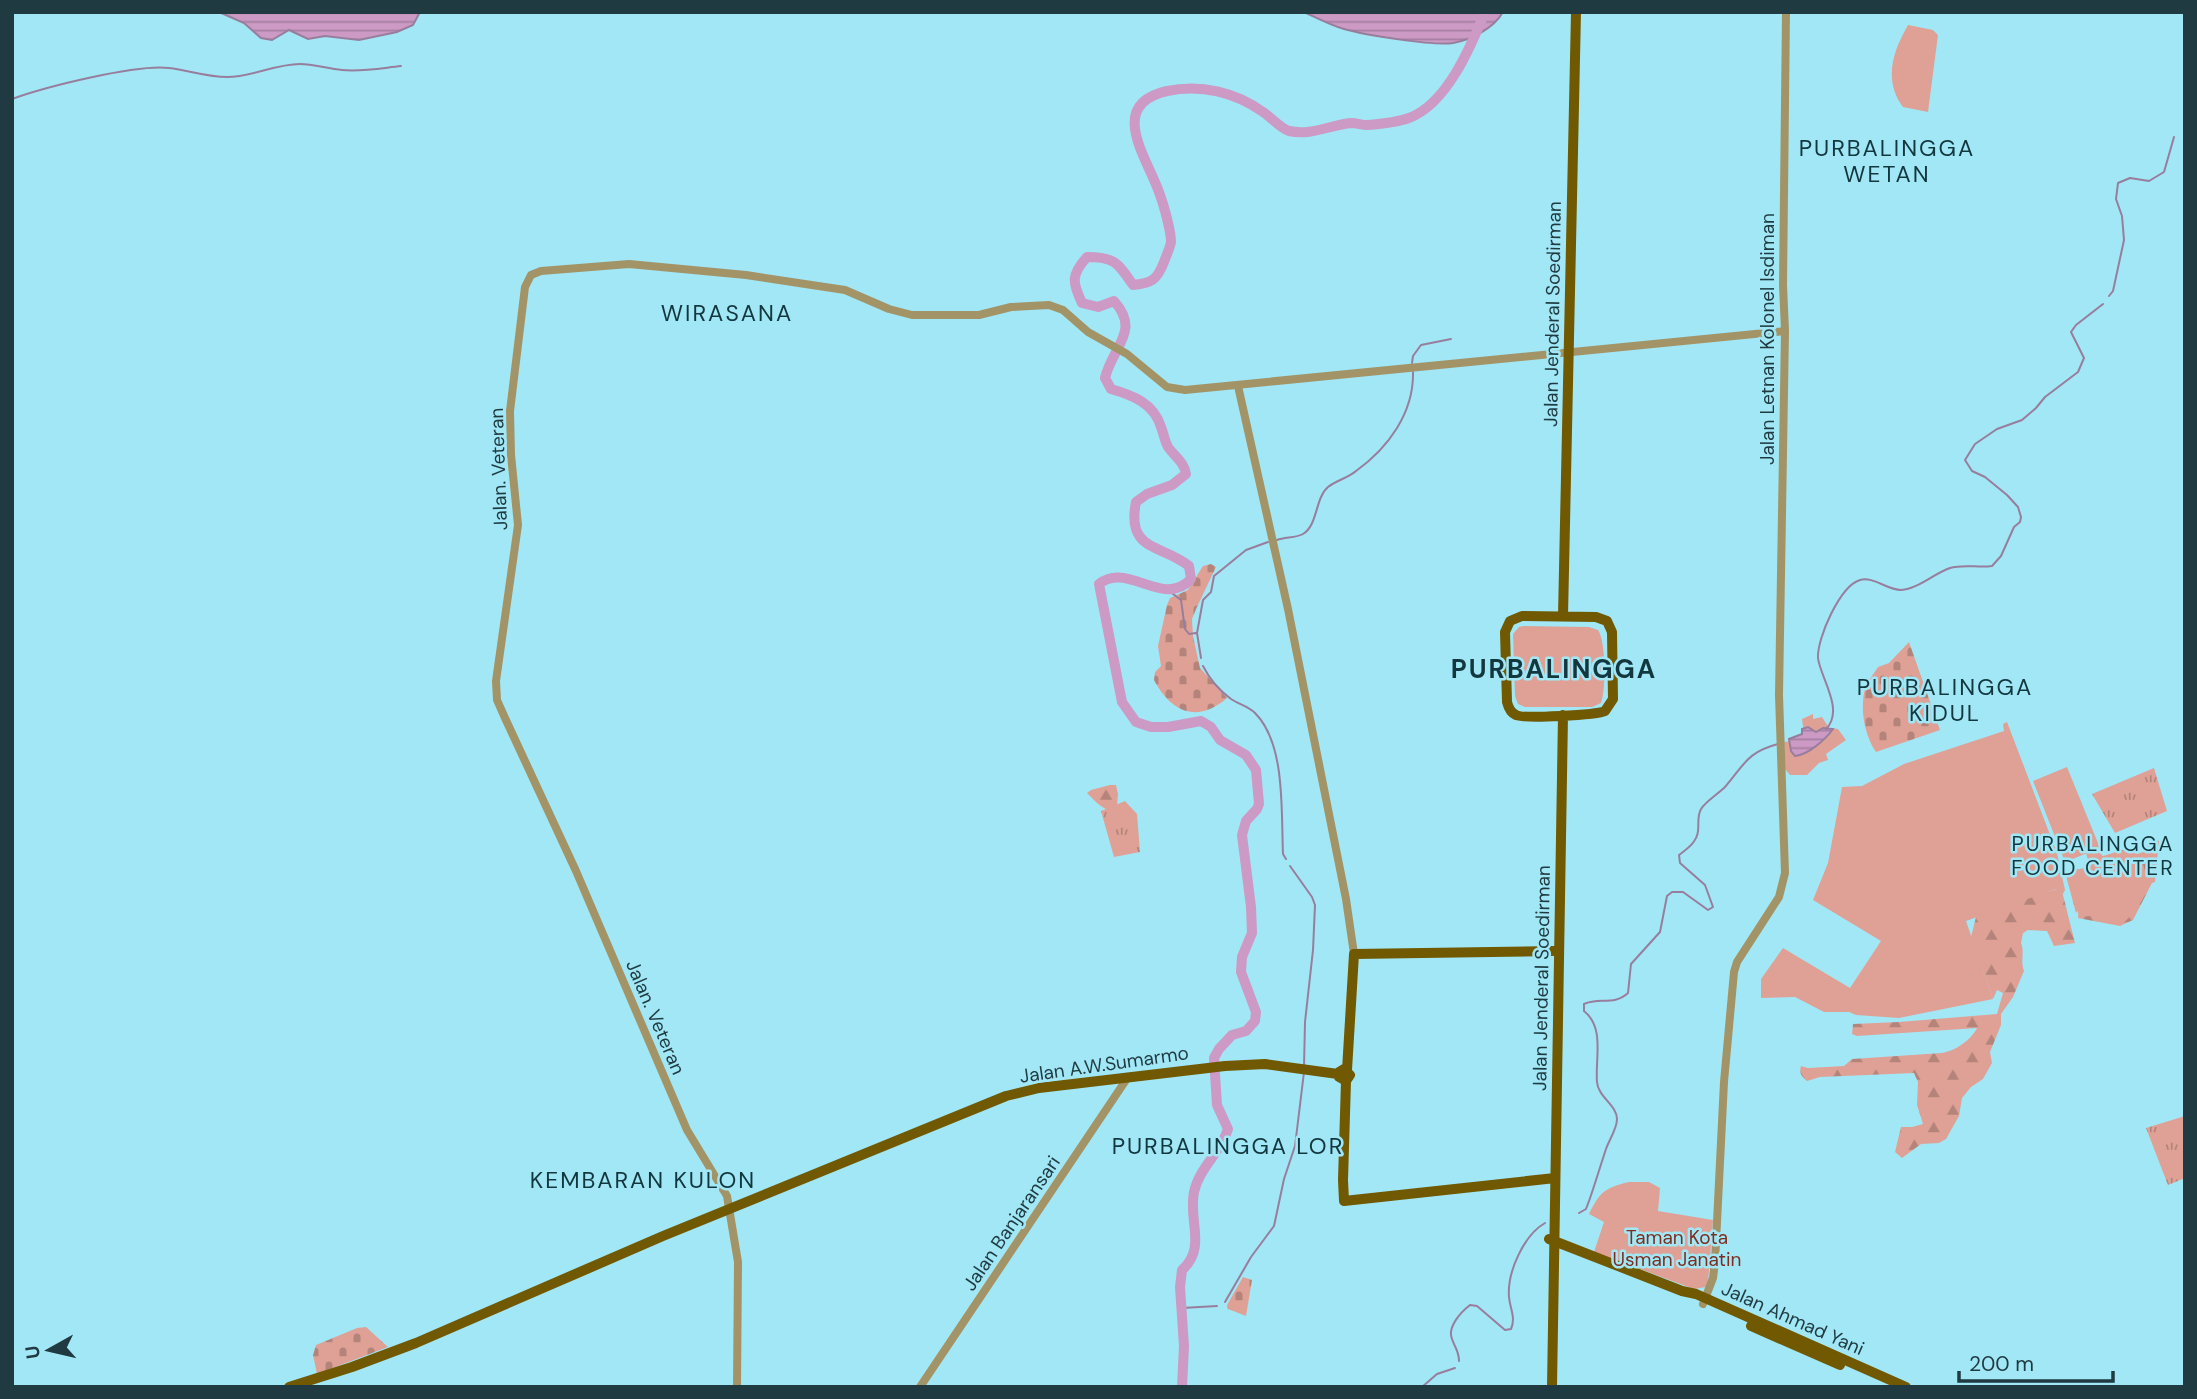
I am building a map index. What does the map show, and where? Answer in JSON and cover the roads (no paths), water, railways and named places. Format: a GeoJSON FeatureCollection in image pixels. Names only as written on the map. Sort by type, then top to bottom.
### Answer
{"type":"FeatureCollection","features":[{"type":"Feature","properties":{"kind":"main road","name":"Jalan Jenderal Soedirman"},"geometry":{"type":"LineString","coordinates":[[1563,616],[1576,12]]}},
{"type":"Feature","properties":{"kind":"main road"},"geometry":{"type":"LineString","coordinates":[[1516,617],[1596,617],[1603,618],[1610,624],[1613,699],[1605,711],[1590,715],[1560,715],[1520,716],[1509,709],[1505,632],[1510,621],[1516,617]]}},
{"type":"Feature","properties":{"kind":"main road","name":"Jalan Jenderal Soedirman"},"geometry":{"type":"LineString","coordinates":[[1552,1240],[1553,951],[1560,715]]}},
{"type":"Feature","properties":{"kind":"main road","name":"Jalan Jenderal Soedirman"},"geometry":{"type":"LineString","coordinates":[[1552,1178],[1560,715]]}},
{"type":"Feature","properties":{"kind":"main road"},"geometry":{"type":"LineString","coordinates":[[1552,1178],[1344,1201],[1344,1075],[1354,954],[1553,951]]}},
{"type":"Feature","properties":{"kind":"main road","name":"Jalan A.W.Sumarmo"},"geometry":{"type":"LineString","coordinates":[[289,1387],[416,1343],[643,1244],[1006,1096],[1039,1088],[1225,1066],[1265,1064],[1344,1075]]}},
{"type":"Feature","properties":{"kind":"main road"},"geometry":{"type":"LineString","coordinates":[[1546,1387],[1552,1240]]}},
{"type":"Feature","properties":{"kind":"main road"},"geometry":{"type":"LineString","coordinates":[[1552,1240],[1552,1387]]}},
{"type":"Feature","properties":{"kind":"main road","name":"Jalan Ahmad Yani"},"geometry":{"type":"LineString","coordinates":[[1552,1240],[1682,1291],[1889,1387]]}},
{"type":"Feature","properties":{"kind":"main road","name":"Jalan Ahmad Yani"},"geometry":{"type":"LineString","coordinates":[[1704,1301],[1906,1387]]}},
{"type":"Feature","properties":{"kind":"street","name":"Jalan Letnan Kolonel Isdiman"},"geometry":{"type":"LineString","coordinates":[[1704,1301],[1713,1278],[1715,1262],[1724,1082],[1734,972],[1737,962],[1779,897],[1784,881],[1779,666],[1785,331],[1783,285],[1786,12]]}},
{"type":"Feature","properties":{"kind":"street","name":"Jalan. Veteran"},"geometry":{"type":"LineString","coordinates":[[729,1210],[727,1196],[719,1180],[687,1130],[576,871],[496,694],[497,670],[518,526],[509,423],[511,387],[527,280],[534,273],[541,271],[629,264],[746,275],[845,290],[889,309],[912,315],[979,315],[1010,307],[1049,305],[1059,308],[1088,332],[1126,354],[1167,387],[1238,386]]}},
{"type":"Feature","properties":{"kind":"street"},"geometry":{"type":"LineString","coordinates":[[1354,954],[1322,775],[1238,386],[1785,331]]}},
{"type":"Feature","properties":{"kind":"street","name":"Jalan Banjaransari"},"geometry":{"type":"LineString","coordinates":[[920,1387],[1128,1077]]}},
{"type":"Feature","properties":{"kind":"street"},"geometry":{"type":"LineString","coordinates":[[729,1210],[738,1262],[737,1387]]}},
{"type":"Feature","properties":{"kind":"waterway"},"geometry":{"type":"LineString","coordinates":[[1182,1387],[1184,1346],[1180,1287],[1182,1270],[1194,1252],[1194,1192],[1200,1175],[1228,1129],[1217,1105],[1214,1058],[1232,1035],[1246,1031],[1255,1021],[1256,1012],[1241,972],[1242,957],[1252,933],[1242,835],[1246,821],[1259,804],[1256,770],[1246,755],[1220,740],[1211,727],[1201,721],[1151,727],[1136,722],[1122,702],[1099,584],[1110,578],[1122,578],[1169,589],[1180,587],[1191,579],[1189,566],[1141,538],[1134,518],[1136,502],[1147,494],[1172,485],[1186,474],[1168,447],[1158,419],[1148,406],[1134,397],[1111,389],[1105,378],[1123,339],[1125,321],[1114,301],[1098,307],[1082,303],[1076,289],[1076,274],[1087,257],[1104,258],[1119,266],[1133,285],[1153,280],[1164,262],[1171,242],[1169,225],[1136,135],[1138,108],[1148,98],[1180,89],[1217,91],[1241,99],[1286,130],[1297,132],[1351,123],[1389,123],[1409,118],[1423,111],[1446,87],[1465,57],[1485,12]]}},
{"type":"Feature","properties":{"kind":"waterway"},"geometry":{"type":"LineString","coordinates":[[12,99],[135,69],[169,68],[227,77],[305,64],[349,70],[401,66]]}},
{"type":"Feature","properties":{"kind":"waterway"},"geometry":{"type":"LineString","coordinates":[[2109,296],[2113,291],[2124,240],[2122,216],[2116,199],[2118,183],[2130,178],[2149,181],[2164,172],[2174,137]]}},
{"type":"Feature","properties":{"kind":"waterway"},"geometry":{"type":"LineString","coordinates":[[1826,729],[1833,713],[1832,703],[1818,658],[1821,638],[1838,602],[1852,584],[1860,580],[1870,580],[1901,590],[1907,589],[1950,568],[1992,566],[2001,556],[2014,527],[2020,522],[2018,507],[1985,477],[1972,471],[1965,460],[1975,444],[1997,429],[2022,420],[2045,397],[2078,372],[2084,358],[2071,332],[2103,304]]}},
{"type":"Feature","properties":{"kind":"waterway"},"geometry":{"type":"LineString","coordinates":[[1412,363],[1413,356],[1421,345],[1451,339]]}},
{"type":"Feature","properties":{"kind":"waterway"},"geometry":{"type":"LineString","coordinates":[[1277,540],[1300,535],[1308,530],[1328,487],[1356,471],[1379,452],[1404,415],[1409,402],[1413,372]]}},
{"type":"Feature","properties":{"kind":"waterway"},"geometry":{"type":"LineString","coordinates":[[1201,658],[1197,633],[1203,600],[1211,592],[1214,576],[1246,550],[1268,542]]}},
{"type":"Feature","properties":{"kind":"waterway"},"geometry":{"type":"LineString","coordinates":[[1169,591],[1181,600],[1185,629],[1189,634],[1196,633]]}},
{"type":"Feature","properties":{"kind":"waterway"},"geometry":{"type":"LineString","coordinates":[[1203,666],[1223,692],[1255,713],[1272,742],[1280,779],[1283,854],[1286,859]]}},
{"type":"Feature","properties":{"kind":"waterway"},"geometry":{"type":"LineString","coordinates":[[1579,1213],[1586,1209],[1617,1119],[1614,1109],[1598,1087],[1597,1035],[1591,1018],[1584,1011],[1584,1004],[1617,999],[1628,993],[1631,964],[1660,932],[1667,896],[1672,892],[1683,892],[1708,910],[1713,907],[1705,885],[1680,863],[1679,855],[1696,839],[1699,814],[1703,806],[1725,787],[1753,755],[1778,744]]}},
{"type":"Feature","properties":{"kind":"waterway"},"geometry":{"type":"LineString","coordinates":[[1290,866],[1315,905],[1304,1066]]}},
{"type":"Feature","properties":{"kind":"waterway"},"geometry":{"type":"LineString","coordinates":[[1225,1302],[1251,1257],[1274,1226],[1284,1179],[1295,1146],[1304,1072]]}},
{"type":"Feature","properties":{"kind":"waterway"},"geometry":{"type":"LineString","coordinates":[[1459,1361],[1451,1330],[1459,1316],[1470,1305],[1477,1306],[1505,1330],[1511,1329],[1513,1317],[1509,1287],[1514,1266],[1530,1236],[1545,1223]]}},
{"type":"Feature","properties":{"kind":"waterway"},"geometry":{"type":"LineString","coordinates":[[1182,1308],[1217,1306]]}},
{"type":"Feature","properties":{"kind":"waterway"},"geometry":{"type":"LineString","coordinates":[[1422,1387],[1437,1374],[1455,1368]]}},
{"type":"Feature","properties":{"kind":"district","name":"PURBALINGGA WETAN"},"geometry":{"type":"Point","coordinates":[1887,161]}},
{"type":"Feature","properties":{"kind":"district","name":"WIRASANA"},"geometry":{"type":"Point","coordinates":[727,313]}},
{"type":"Feature","properties":{"kind":"district","name":"PURBALINGGA"},"geometry":{"type":"Point","coordinates":[1554,669]}},
{"type":"Feature","properties":{"kind":"district","name":"PURBALINGGA KIDUL"},"geometry":{"type":"Point","coordinates":[1945,700]}},
{"type":"Feature","properties":{"kind":"district","name":"PURBALINGGA FOOD CENTER"},"geometry":{"type":"Point","coordinates":[2093,856]}},
{"type":"Feature","properties":{"kind":"district","name":"PURBALINGGA LOR"},"geometry":{"type":"Point","coordinates":[1228,1146]}},
{"type":"Feature","properties":{"kind":"district","name":"KEMBARAN KULON"},"geometry":{"type":"Point","coordinates":[643,1180]}},
{"type":"Feature","properties":{"kind":"park label","name":"Taman Kota Usman Janatin"},"geometry":{"type":"Point","coordinates":[1677,1248]}}]}
